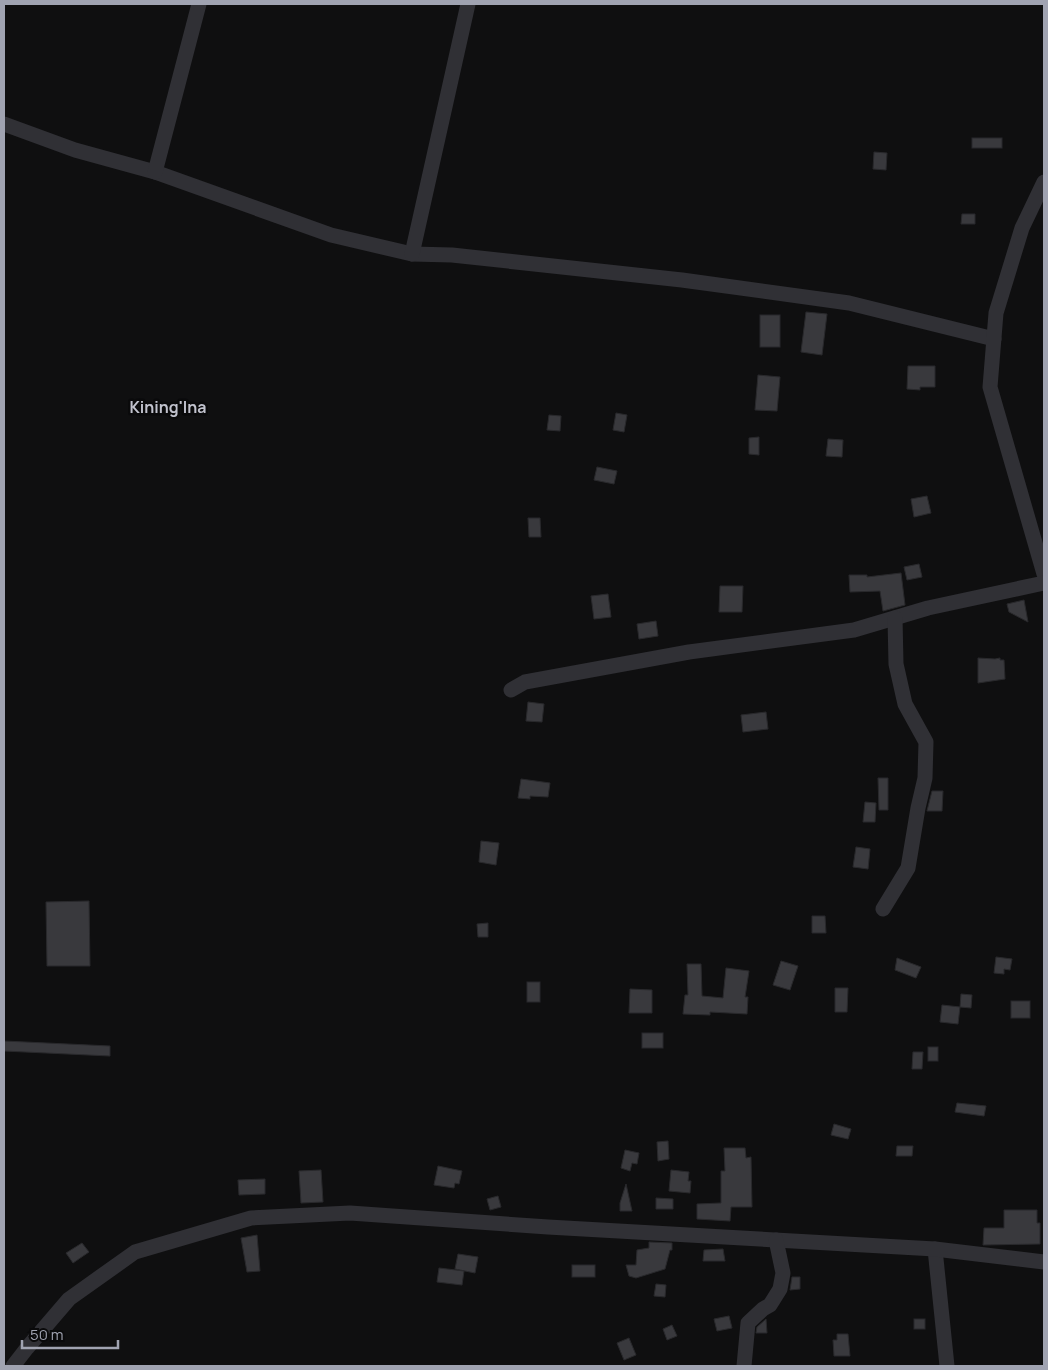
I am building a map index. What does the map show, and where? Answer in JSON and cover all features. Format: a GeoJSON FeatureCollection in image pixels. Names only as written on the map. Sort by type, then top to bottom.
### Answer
{"type":"FeatureCollection","features":[{"type":"Feature","properties":{"kind":"street"},"geometry":{"type":"LineString","coordinates":[[155,172],[199,4]]}},
{"type":"Feature","properties":{"kind":"street"},"geometry":{"type":"LineString","coordinates":[[412,254],[468,4]]}},
{"type":"Feature","properties":{"kind":"street"},"geometry":{"type":"LineString","coordinates":[[4,124],[75,150],[155,172],[331,235],[412,254],[452,256],[673,279],[849,303],[994,340]]}},
{"type":"Feature","properties":{"kind":"street"},"geometry":{"type":"LineString","coordinates":[[1044,182],[1022,228],[996,313],[990,387],[1044,574]]}},
{"type":"Feature","properties":{"kind":"street"},"geometry":{"type":"LineString","coordinates":[[511,690],[525,682],[534,680],[689,652],[854,630],[928,608],[1044,583]]}},
{"type":"Feature","properties":{"kind":"street"},"geometry":{"type":"LineString","coordinates":[[883,909],[908,868],[925,778],[926,742],[905,704],[896,664],[895,618]]}},
{"type":"Feature","properties":{"kind":"street"},"geometry":{"type":"LineString","coordinates":[[13,1366],[69,1299],[135,1252],[251,1218],[350,1214],[935,1249],[1044,1262]]}},
{"type":"Feature","properties":{"kind":"street"},"geometry":{"type":"LineString","coordinates":[[744,1366],[748,1324],[763,1309],[770,1305],[780,1289],[783,1273],[776,1240]]}},
{"type":"Feature","properties":{"kind":"street"},"geometry":{"type":"LineString","coordinates":[[935,1249],[947,1366]]}},
{"type":"Feature","properties":{"kind":"building"},"geometry":{"type":"Polygon","coordinates":[[[972,138],[1002,138],[1002,148],[972,148],[972,138]]]}},
{"type":"Feature","properties":{"kind":"building"},"geometry":{"type":"Polygon","coordinates":[[[874,152],[887,153],[886,170],[873,169],[874,152]]]}},
{"type":"Feature","properties":{"kind":"building"},"geometry":{"type":"Polygon","coordinates":[[[962,214],[975,214],[975,224],[961,224],[962,214]]]}},
{"type":"Feature","properties":{"kind":"building"},"geometry":{"type":"Polygon","coordinates":[[[806,312],[827,314],[822,355],[801,352],[806,312]]]}},
{"type":"Feature","properties":{"kind":"building"},"geometry":{"type":"Polygon","coordinates":[[[760,315],[780,315],[780,347],[760,347],[760,315]]]}},
{"type":"Feature","properties":{"kind":"building"},"geometry":{"type":"Polygon","coordinates":[[[908,366],[935,366],[935,387],[920,387],[920,390],[907,389],[908,366]]]}},
{"type":"Feature","properties":{"kind":"building"},"geometry":{"type":"Polygon","coordinates":[[[758,375],[780,377],[777,411],[755,410],[758,375]]]}},
{"type":"Feature","properties":{"kind":"building"},"geometry":{"type":"Polygon","coordinates":[[[616,413],[627,415],[624,432],[613,430],[616,413]]]}},
{"type":"Feature","properties":{"kind":"building"},"geometry":{"type":"Polygon","coordinates":[[[549,415],[561,416],[560,431],[547,430],[549,415]]]}},
{"type":"Feature","properties":{"kind":"building"},"geometry":{"type":"Polygon","coordinates":[[[759,437],[759,455],[749,454],[749,438],[759,437]]]}},
{"type":"Feature","properties":{"kind":"building"},"geometry":{"type":"Polygon","coordinates":[[[828,439],[843,440],[842,457],[826,456],[828,439]]]}},
{"type":"Feature","properties":{"kind":"building"},"geometry":{"type":"Polygon","coordinates":[[[597,467],[617,471],[614,484],[594,480],[597,467]]]}},
{"type":"Feature","properties":{"kind":"building"},"geometry":{"type":"Polygon","coordinates":[[[927,496],[931,513],[914,517],[911,499],[927,496]]]}},
{"type":"Feature","properties":{"kind":"building"},"geometry":{"type":"Polygon","coordinates":[[[528,518],[540,518],[541,537],[529,537],[528,518]]]}},
{"type":"Feature","properties":{"kind":"building"},"geometry":{"type":"Polygon","coordinates":[[[919,564],[922,577],[907,580],[904,567],[919,564]]]}},
{"type":"Feature","properties":{"kind":"building"},"geometry":{"type":"Polygon","coordinates":[[[901,573],[905,605],[883,611],[880,591],[850,592],[849,575],[867,575],[867,577],[901,573]]]}},
{"type":"Feature","properties":{"kind":"building"},"geometry":{"type":"Polygon","coordinates":[[[720,586],[743,586],[742,612],[719,612],[720,586]]]}},
{"type":"Feature","properties":{"kind":"building"},"geometry":{"type":"Polygon","coordinates":[[[608,594],[611,617],[594,619],[591,596],[608,594]]]}},
{"type":"Feature","properties":{"kind":"building"},"geometry":{"type":"Polygon","coordinates":[[[1024,600],[1028,622],[1009,612],[1007,604],[1024,600]]]}},
{"type":"Feature","properties":{"kind":"building"},"geometry":{"type":"Polygon","coordinates":[[[656,621],[658,636],[639,639],[637,624],[656,621]]]}},
{"type":"Feature","properties":{"kind":"building"},"geometry":{"type":"Polygon","coordinates":[[[978,658],[1000,658],[1000,660],[1004,660],[1005,679],[978,683],[978,658]]]}},
{"type":"Feature","properties":{"kind":"building"},"geometry":{"type":"Polygon","coordinates":[[[528,702],[544,704],[542,722],[526,721],[528,702]]]}},
{"type":"Feature","properties":{"kind":"building"},"geometry":{"type":"Polygon","coordinates":[[[766,712],[768,729],[743,732],[741,715],[766,712]]]}},
{"type":"Feature","properties":{"kind":"building"},"geometry":{"type":"Polygon","coordinates":[[[878,778],[888,778],[888,810],[879,810],[878,778]]]}},
{"type":"Feature","properties":{"kind":"building"},"geometry":{"type":"Polygon","coordinates":[[[521,779],[550,783],[548,797],[530,796],[530,799],[518,798],[521,779]]]}},
{"type":"Feature","properties":{"kind":"building"},"geometry":{"type":"Polygon","coordinates":[[[932,791],[943,791],[942,811],[927,811],[932,791]]]}},
{"type":"Feature","properties":{"kind":"building"},"geometry":{"type":"Polygon","coordinates":[[[865,802],[876,803],[875,822],[863,822],[865,802]]]}},
{"type":"Feature","properties":{"kind":"building"},"geometry":{"type":"Polygon","coordinates":[[[481,841],[499,843],[496,865],[479,862],[481,841]]]}},
{"type":"Feature","properties":{"kind":"building"},"geometry":{"type":"Polygon","coordinates":[[[856,847],[870,849],[868,869],[853,867],[856,847]]]}},
{"type":"Feature","properties":{"kind":"building"},"geometry":{"type":"Polygon","coordinates":[[[89,901],[90,966],[47,966],[46,902],[89,901]]]}},
{"type":"Feature","properties":{"kind":"building"},"geometry":{"type":"Polygon","coordinates":[[[812,916],[825,916],[826,933],[812,933],[812,916]]]}},
{"type":"Feature","properties":{"kind":"building"},"geometry":{"type":"Polygon","coordinates":[[[488,923],[488,937],[478,937],[477,924],[488,923]]]}},
{"type":"Feature","properties":{"kind":"building"},"geometry":{"type":"Polygon","coordinates":[[[996,957],[1012,959],[1010,970],[1004,969],[1004,974],[994,973],[996,957]]]}},
{"type":"Feature","properties":{"kind":"building"},"geometry":{"type":"Polygon","coordinates":[[[897,958],[921,967],[916,978],[895,970],[897,958]]]}},
{"type":"Feature","properties":{"kind":"building"},"geometry":{"type":"Polygon","coordinates":[[[781,961],[798,966],[790,990],[773,985],[781,961]]]}},
{"type":"Feature","properties":{"kind":"building"},"geometry":{"type":"Polygon","coordinates":[[[687,964],[701,964],[702,996],[723,998],[726,968],[749,971],[745,997],[748,997],[747,1014],[710,1012],[710,1015],[683,1014],[685,995],[688,995],[687,964]]]}},
{"type":"Feature","properties":{"kind":"building"},"geometry":{"type":"Polygon","coordinates":[[[527,982],[540,982],[540,1002],[527,1002],[527,982]]]}},
{"type":"Feature","properties":{"kind":"building"},"geometry":{"type":"Polygon","coordinates":[[[835,988],[848,988],[847,1012],[835,1012],[835,988]]]}},
{"type":"Feature","properties":{"kind":"building"},"geometry":{"type":"Polygon","coordinates":[[[630,989],[652,990],[652,1013],[629,1013],[630,989]]]}},
{"type":"Feature","properties":{"kind":"building"},"geometry":{"type":"Polygon","coordinates":[[[961,994],[972,995],[971,1008],[960,1007],[961,994]]]}},
{"type":"Feature","properties":{"kind":"building"},"geometry":{"type":"Polygon","coordinates":[[[1011,1001],[1030,1001],[1030,1018],[1011,1018],[1011,1001]]]}},
{"type":"Feature","properties":{"kind":"building"},"geometry":{"type":"Polygon","coordinates":[[[942,1005],[960,1007],[958,1024],[940,1022],[942,1005]]]}},
{"type":"Feature","properties":{"kind":"building"},"geometry":{"type":"Polygon","coordinates":[[[642,1033],[663,1033],[663,1048],[642,1048],[642,1033]]]}},
{"type":"Feature","properties":{"kind":"building"},"geometry":{"type":"Polygon","coordinates":[[[4,1041],[110,1046],[110,1056],[4,1051],[4,1041]]]}},
{"type":"Feature","properties":{"kind":"building"},"geometry":{"type":"Polygon","coordinates":[[[928,1047],[938,1047],[938,1061],[928,1061],[928,1047]]]}},
{"type":"Feature","properties":{"kind":"building"},"geometry":{"type":"Polygon","coordinates":[[[913,1052],[923,1052],[922,1069],[912,1069],[913,1052]]]}},
{"type":"Feature","properties":{"kind":"building"},"geometry":{"type":"Polygon","coordinates":[[[957,1103],[986,1106],[984,1116],[955,1112],[957,1103]]]}},
{"type":"Feature","properties":{"kind":"building"},"geometry":{"type":"Polygon","coordinates":[[[834,1124],[851,1129],[848,1139],[831,1135],[834,1124]]]}},
{"type":"Feature","properties":{"kind":"building"},"geometry":{"type":"Polygon","coordinates":[[[668,1141],[669,1159],[658,1161],[657,1142],[668,1141]]]}},
{"type":"Feature","properties":{"kind":"building"},"geometry":{"type":"Polygon","coordinates":[[[897,1146],[913,1146],[912,1156],[896,1156],[897,1146]]]}},
{"type":"Feature","properties":{"kind":"building"},"geometry":{"type":"Polygon","coordinates":[[[724,1148],[745,1148],[746,1158],[751,1157],[752,1207],[731,1207],[730,1221],[697,1219],[697,1204],[721,1203],[721,1171],[725,1171],[724,1148]]]}},
{"type":"Feature","properties":{"kind":"building"},"geometry":{"type":"Polygon","coordinates":[[[625,1150],[639,1153],[637,1164],[632,1163],[630,1171],[621,1168],[625,1150]]]}},
{"type":"Feature","properties":{"kind":"building"},"geometry":{"type":"Polygon","coordinates":[[[438,1166],[462,1171],[459,1184],[455,1183],[454,1188],[434,1185],[438,1166]]]}},
{"type":"Feature","properties":{"kind":"building"},"geometry":{"type":"Polygon","coordinates":[[[321,1170],[323,1202],[301,1203],[299,1171],[321,1170]]]}},
{"type":"Feature","properties":{"kind":"building"},"geometry":{"type":"Polygon","coordinates":[[[671,1170],[689,1172],[688,1181],[691,1181],[690,1193],[669,1191],[671,1170]]]}},
{"type":"Feature","properties":{"kind":"building"},"geometry":{"type":"Polygon","coordinates":[[[265,1179],[265,1194],[239,1195],[238,1180],[265,1179]]]}},
{"type":"Feature","properties":{"kind":"building"},"geometry":{"type":"Polygon","coordinates":[[[626,1184],[632,1211],[620,1211],[620,1203],[626,1184]]]}},
{"type":"Feature","properties":{"kind":"building"},"geometry":{"type":"Polygon","coordinates":[[[498,1196],[501,1207],[490,1210],[487,1199],[498,1196]]]}},
{"type":"Feature","properties":{"kind":"building"},"geometry":{"type":"Polygon","coordinates":[[[656,1198],[673,1199],[673,1209],[656,1209],[656,1198]]]}},
{"type":"Feature","properties":{"kind":"building"},"geometry":{"type":"Polygon","coordinates":[[[1004,1210],[1037,1210],[1037,1223],[1040,1223],[1040,1244],[983,1245],[984,1228],[1004,1228],[1004,1210]]]}},
{"type":"Feature","properties":{"kind":"building"},"geometry":{"type":"Polygon","coordinates":[[[257,1235],[260,1271],[247,1272],[241,1238],[257,1235]]]}},
{"type":"Feature","properties":{"kind":"building"},"geometry":{"type":"Polygon","coordinates":[[[649,1242],[672,1243],[672,1250],[670,1250],[665,1269],[636,1278],[629,1276],[626,1265],[636,1265],[637,1250],[649,1248],[649,1242]]]}},
{"type":"Feature","properties":{"kind":"building"},"geometry":{"type":"Polygon","coordinates":[[[82,1243],[89,1252],[73,1263],[66,1253],[82,1243]]]}},
{"type":"Feature","properties":{"kind":"building"},"geometry":{"type":"Polygon","coordinates":[[[723,1249],[725,1261],[703,1261],[704,1250],[723,1249]]]}},
{"type":"Feature","properties":{"kind":"building"},"geometry":{"type":"Polygon","coordinates":[[[458,1254],[478,1257],[475,1273],[455,1269],[458,1254]]]}},
{"type":"Feature","properties":{"kind":"building"},"geometry":{"type":"Polygon","coordinates":[[[572,1265],[595,1265],[595,1277],[572,1277],[572,1265]]]}},
{"type":"Feature","properties":{"kind":"building"},"geometry":{"type":"Polygon","coordinates":[[[439,1268],[464,1271],[462,1285],[437,1282],[439,1268]]]}},
{"type":"Feature","properties":{"kind":"building"},"geometry":{"type":"Polygon","coordinates":[[[792,1277],[800,1277],[800,1289],[790,1290],[792,1277]]]}},
{"type":"Feature","properties":{"kind":"building"},"geometry":{"type":"Polygon","coordinates":[[[656,1284],[666,1285],[665,1297],[654,1296],[656,1284]]]}},
{"type":"Feature","properties":{"kind":"building"},"geometry":{"type":"Polygon","coordinates":[[[729,1316],[732,1328],[717,1331],[714,1319],[729,1316]]]}},
{"type":"Feature","properties":{"kind":"building"},"geometry":{"type":"Polygon","coordinates":[[[766,1319],[767,1333],[756,1333],[757,1327],[766,1319]]]}},
{"type":"Feature","properties":{"kind":"building"},"geometry":{"type":"Polygon","coordinates":[[[914,1319],[925,1319],[925,1329],[914,1329],[914,1319]]]}},
{"type":"Feature","properties":{"kind":"building"},"geometry":{"type":"Polygon","coordinates":[[[672,1325],[677,1336],[667,1340],[663,1329],[672,1325]]]}},
{"type":"Feature","properties":{"kind":"building"},"geometry":{"type":"Polygon","coordinates":[[[837,1334],[848,1334],[850,1356],[834,1356],[833,1340],[837,1340],[837,1334]]]}},
{"type":"Feature","properties":{"kind":"building"},"geometry":{"type":"Polygon","coordinates":[[[629,1338],[636,1355],[624,1360],[617,1343],[629,1338]]]}},
{"type":"Feature","properties":{"kind":"district","name":"Kining'Ina"},"geometry":{"type":"Point","coordinates":[168,407]}}]}
